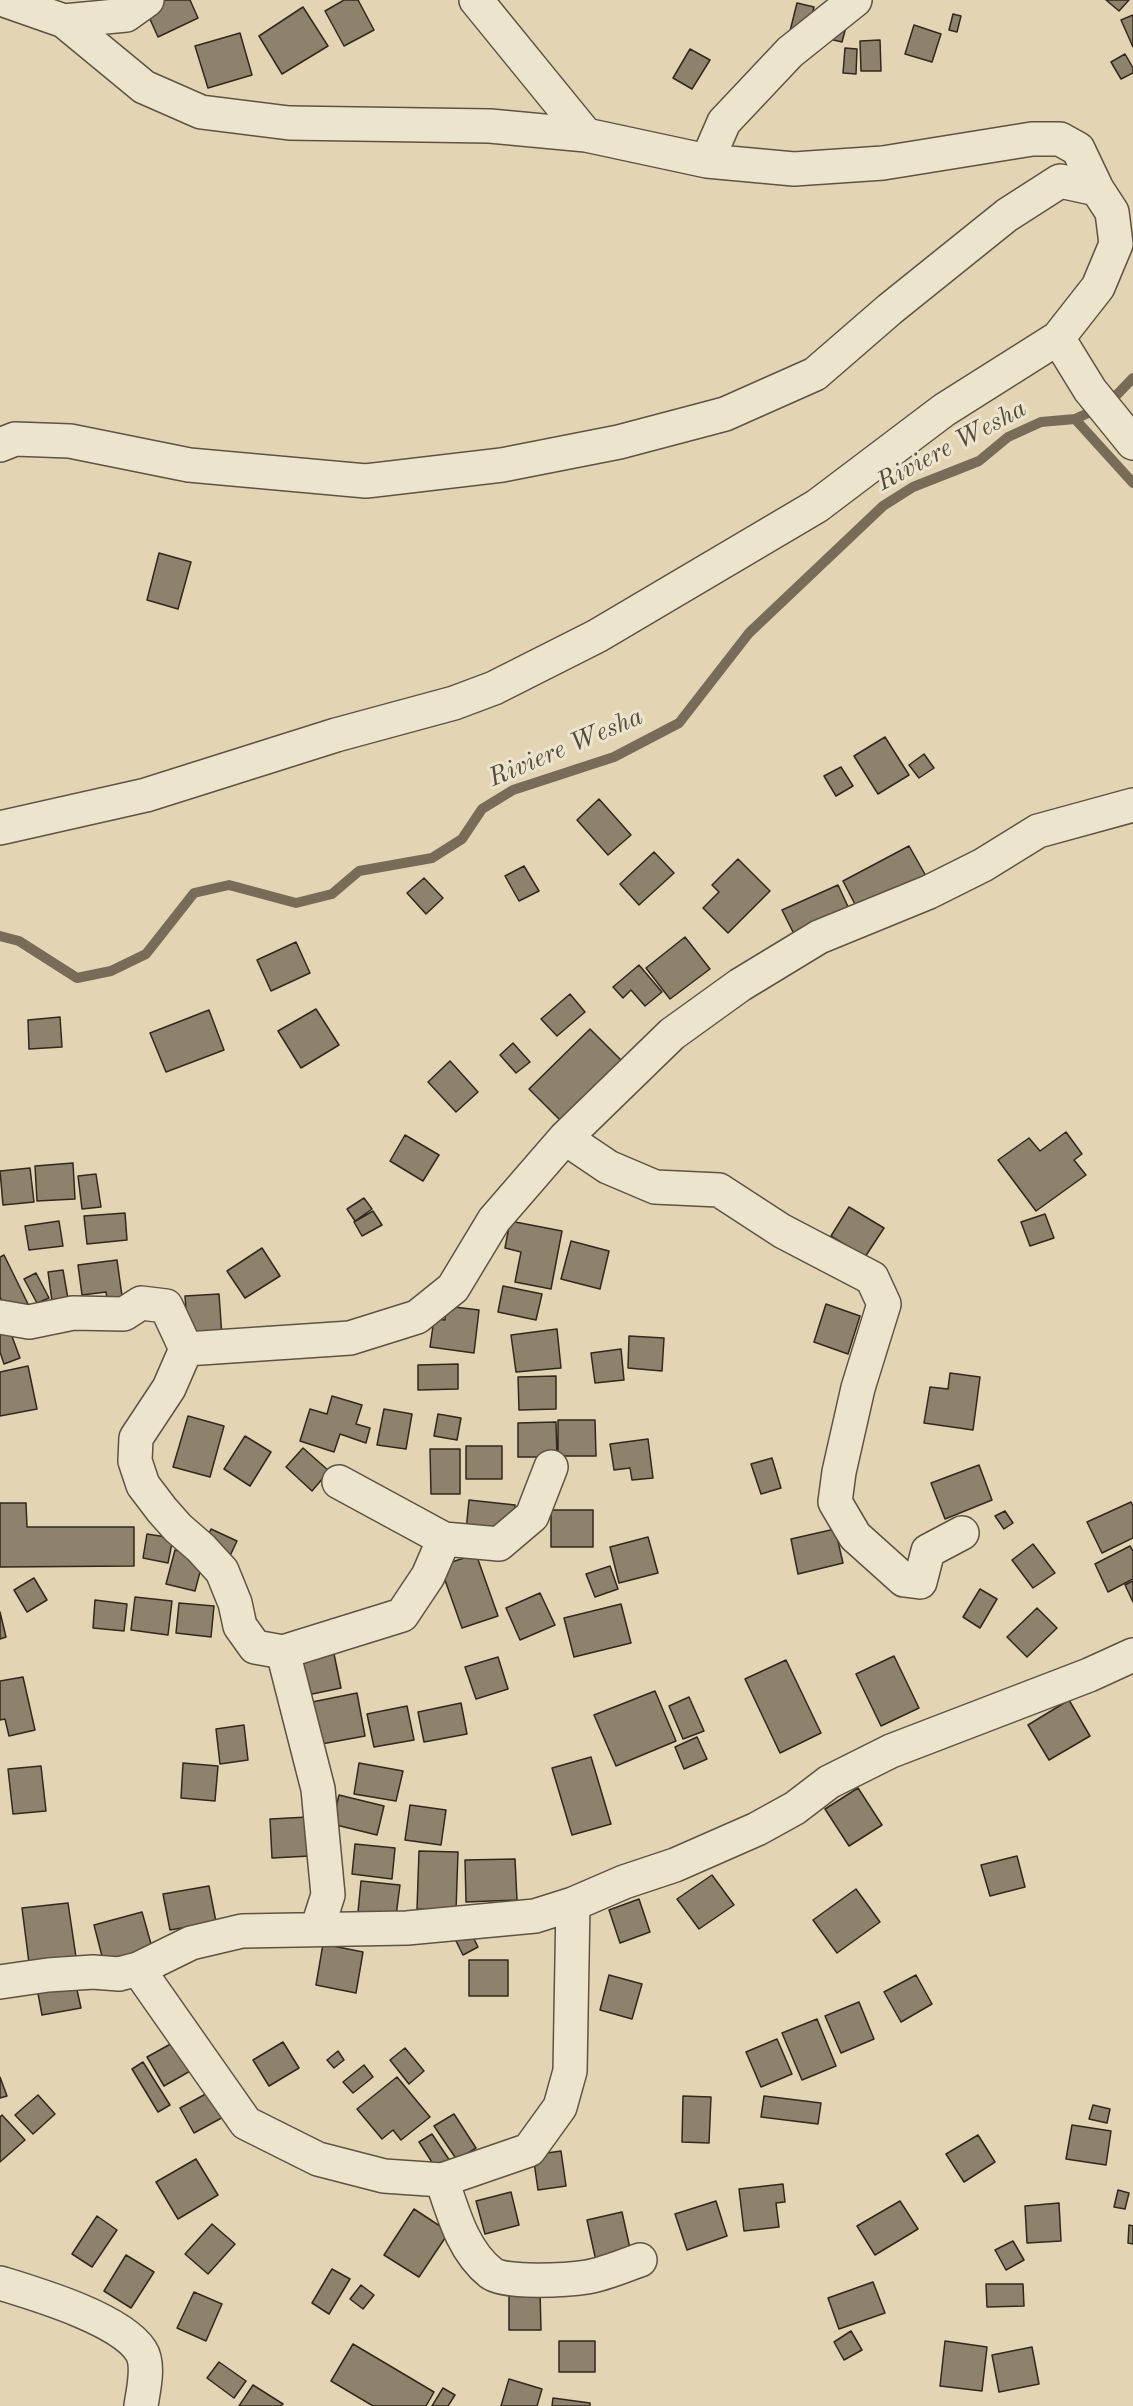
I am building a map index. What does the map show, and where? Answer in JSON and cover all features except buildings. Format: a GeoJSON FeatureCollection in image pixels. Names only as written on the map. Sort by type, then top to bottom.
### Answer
{"type":"FeatureCollection","features":[{"type":"Feature","properties":{"kind":"street"},"geometry":{"type":"LineString","coordinates":[[0,828],[146,795],[336,735],[454,703],[494,687],[597,636],[817,506],[944,410],[1058,338],[1098,286],[1116,244],[1112,212],[1097,189],[1078,149],[1060,139],[1032,139],[883,163],[805,168],[707,161],[586,135],[490,126],[289,123],[201,112],[144,87],[64,21],[4,0]]}},
{"type":"Feature","properties":{"kind":"street"},"geometry":{"type":"LineString","coordinates":[[64,21],[126,15],[147,0]]}},
{"type":"Feature","properties":{"kind":"street"},"geometry":{"type":"LineString","coordinates":[[476,0],[586,135]]}},
{"type":"Feature","properties":{"kind":"street"},"geometry":{"type":"LineString","coordinates":[[707,161],[724,122],[790,51],[855,0]]}},
{"type":"Feature","properties":{"kind":"street"},"geometry":{"type":"LineString","coordinates":[[0,445],[15,439],[70,441],[189,465],[366,481],[502,465],[619,442],[725,414],[815,374],[890,309],[1007,215],[1060,181],[1097,189]]}},
{"type":"Feature","properties":{"kind":"street"},"geometry":{"type":"LineString","coordinates":[[1058,338],[1090,390],[1125,433]]}},
{"type":"Feature","properties":{"kind":"street"},"geometry":{"type":"LineString","coordinates":[[186,1349],[350,1338],[417,1317],[453,1288],[494,1220],[566,1138],[672,1034],[740,985],[819,937],[929,892],[983,865],[1038,831],[1133,805]]}},
{"type":"Feature","properties":{"kind":"street"},"geometry":{"type":"LineString","coordinates":[[566,1138],[608,1167],[655,1187],[719,1190],[782,1231],[872,1278],[884,1304],[858,1388],[839,1472],[835,1502],[855,1536],[904,1580],[920,1582],[928,1551],[962,1533]]}},
{"type":"Feature","properties":{"kind":"street"},"geometry":{"type":"LineString","coordinates":[[0,1317],[30,1322],[73,1313],[124,1314],[141,1303],[166,1306],[186,1349],[169,1388],[136,1438],[135,1461],[143,1485],[162,1510],[222,1571],[235,1603],[240,1626],[255,1647],[283,1652],[402,1615],[428,1576],[444,1539]]}},
{"type":"Feature","properties":{"kind":"street"},"geometry":{"type":"LineString","coordinates":[[339,1482],[444,1539],[499,1544],[532,1516],[551,1467]]}},
{"type":"Feature","properties":{"kind":"street"},"geometry":{"type":"LineString","coordinates":[[283,1652],[318,1789],[328,1895],[317,1929]]}},
{"type":"Feature","properties":{"kind":"street"},"geometry":{"type":"LineString","coordinates":[[0,1982],[48,1975],[93,1972],[119,1974],[138,1969],[191,1943],[242,1931],[408,1928],[535,1916],[675,1865],[757,1829],[795,1808],[829,1782],[891,1751],[1089,1675],[1133,1654]]}},
{"type":"Feature","properties":{"kind":"street"},"geometry":{"type":"LineString","coordinates":[[138,1969],[246,2123],[318,2159],[384,2176],[442,2180],[529,2150],[560,2108],[570,2071],[573,1904]]}},
{"type":"Feature","properties":{"kind":"street"},"geometry":{"type":"LineString","coordinates":[[442,2180],[456,2221],[474,2257],[493,2276],[528,2281],[587,2277],[640,2260]]}},
{"type":"Feature","properties":{"kind":"street"},"geometry":{"type":"LineString","coordinates":[[0,2283],[44,2296],[104,2322],[125,2335],[142,2352],[146,2370],[141,2406]]}},
{"type":"Feature","properties":{"kind":"waterway","name":"Riviere Wesha"},"geometry":{"type":"LineString","coordinates":[[0,936],[19,941],[77,978],[111,971],[146,954],[194,893],[229,885],[296,903],[332,894],[359,871],[432,858],[462,839],[482,809],[513,790],[614,757],[679,723],[749,633],[883,506],[913,487],[979,461],[1008,437],[1041,422],[1075,419],[1108,404],[1133,378]]}},
{"type":"Feature","properties":{"kind":"waterway"},"geometry":{"type":"LineString","coordinates":[[1075,419],[1133,483]]}}]}
